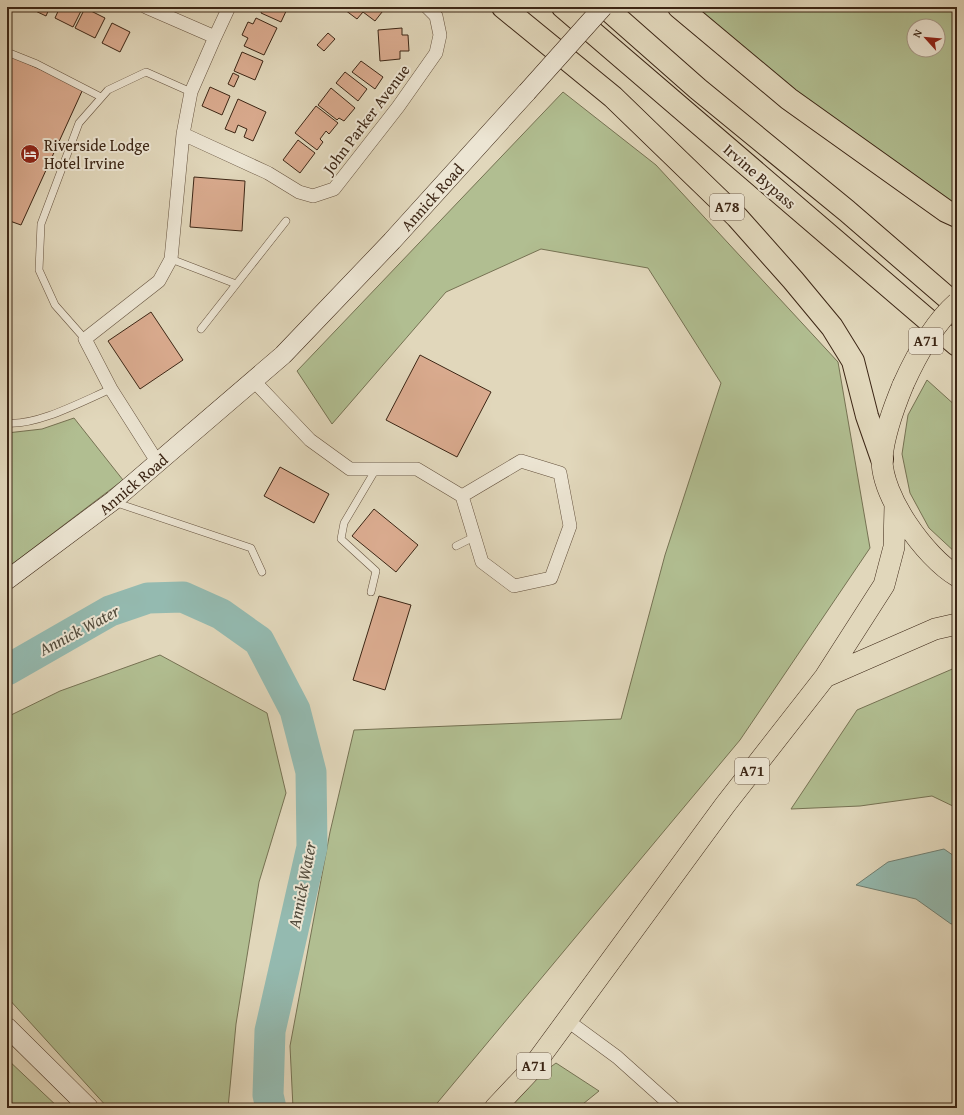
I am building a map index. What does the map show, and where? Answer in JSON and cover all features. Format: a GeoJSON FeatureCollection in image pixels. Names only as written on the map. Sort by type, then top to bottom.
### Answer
{"type":"FeatureCollection","features":[{"type":"Feature","properties":{"kind":"highway","name":"A78"},"geometry":{"type":"LineString","coordinates":[[503,7],[613,97],[737,216],[793,280],[832,327],[852,361],[867,416],[882,459]]}},
{"type":"Feature","properties":{"kind":"highway","name":"Irvine Bypass"},"geometry":{"type":"LineString","coordinates":[[563,7],[957,345]]}},
{"type":"Feature","properties":{"kind":"highway","name":"Irvine Bypass"},"geometry":{"type":"LineString","coordinates":[[604,7],[698,89],[847,211],[957,306]]}},
{"type":"Feature","properties":{"kind":"highway"},"geometry":{"type":"LineString","coordinates":[[679,7],[789,99],[874,161],[946,211],[957,216]]}},
{"type":"Feature","properties":{"kind":"main road","name":"Annick Road"},"geometry":{"type":"LineString","coordinates":[[7,580],[112,501],[283,355],[392,241],[604,7]]}},
{"type":"Feature","properties":{"kind":"main road","name":"A71"},"geometry":{"type":"LineString","coordinates":[[957,303],[949,310],[916,356],[894,408],[882,459],[887,483],[895,505],[921,544],[949,571],[957,576]]}},
{"type":"Feature","properties":{"kind":"main road","name":"A71"},"geometry":{"type":"LineString","coordinates":[[495,1108],[529,1072],[726,805],[825,677],[884,585],[894,547],[895,505]]}},
{"type":"Feature","properties":{"kind":"main road","name":"A71"},"geometry":{"type":"LineString","coordinates":[[825,677],[934,629],[957,624]]}},
{"type":"Feature","properties":{"kind":"main road"},"geometry":{"type":"LineString","coordinates":[[7,1027],[89,1108]]}},
{"type":"Feature","properties":{"kind":"street"},"geometry":{"type":"LineString","coordinates":[[146,7],[215,38]]}},
{"type":"Feature","properties":{"kind":"street"},"geometry":{"type":"LineString","coordinates":[[158,463],[111,389],[85,339],[159,281],[171,259],[183,134],[191,92],[229,7]]}},
{"type":"Feature","properties":{"kind":"street","name":"John Parker Avenue"},"geometry":{"type":"LineString","coordinates":[[183,134],[268,173],[299,192],[313,196],[334,189],[398,107],[436,53],[440,35],[436,16],[427,7]]}},
{"type":"Feature","properties":{"kind":"street"},"geometry":{"type":"LineString","coordinates":[[254,381],[310,440],[350,469],[417,469],[462,496],[482,562],[514,586],[552,578],[570,526],[560,473],[521,461],[462,496]]}},
{"type":"Feature","properties":{"kind":"street"},"geometry":{"type":"LineString","coordinates":[[568,1021],[617,1057],[674,1108]]}},
{"type":"Feature","properties":{"kind":"lane"},"geometry":{"type":"LineString","coordinates":[[7,52],[37,64],[101,97]]}},
{"type":"Feature","properties":{"kind":"lane"},"geometry":{"type":"LineString","coordinates":[[85,339],[55,305],[39,270],[41,224],[79,123],[108,90],[146,72],[191,92]]}},
{"type":"Feature","properties":{"kind":"lane"},"geometry":{"type":"LineString","coordinates":[[201,329],[286,222]]}},
{"type":"Feature","properties":{"kind":"lane"},"geometry":{"type":"LineString","coordinates":[[171,259],[236,284]]}},
{"type":"Feature","properties":{"kind":"lane"},"geometry":{"type":"LineString","coordinates":[[7,424],[16,424],[52,415],[111,389]]}},
{"type":"Feature","properties":{"kind":"lane"},"geometry":{"type":"LineString","coordinates":[[371,592],[376,571],[341,539],[344,523],[376,469]]}},
{"type":"Feature","properties":{"kind":"lane"},"geometry":{"type":"LineString","coordinates":[[112,501],[251,548],[262,572]]}},
{"type":"Feature","properties":{"kind":"lane"},"geometry":{"type":"LineString","coordinates":[[456,546],[474,537]]}},
{"type":"Feature","properties":{"kind":"green space"},"geometry":{"type":"Polygon","coordinates":[[[684,7],[957,7],[957,213],[684,7]]]}},
{"type":"Feature","properties":{"kind":"green space"},"geometry":{"type":"Polygon","coordinates":[[[563,92],[656,165],[838,362],[870,548],[740,740],[433,1108],[293,1108],[290,1046],[330,832],[354,730],[621,719],[665,555],[721,383],[648,268],[541,249],[446,292],[332,424],[297,371],[563,92]]]}},
{"type":"Feature","properties":{"kind":"green space"},"geometry":{"type":"Polygon","coordinates":[[[927,380],[957,407],[957,554],[929,528],[910,493],[902,454],[908,415],[927,380]]]}},
{"type":"Feature","properties":{"kind":"green space"},"geometry":{"type":"Polygon","coordinates":[[[74,418],[123,480],[7,568],[7,433],[42,429],[74,418]]]}},
{"type":"Feature","properties":{"kind":"green space"},"geometry":{"type":"Polygon","coordinates":[[[160,655],[267,713],[286,793],[259,882],[236,1024],[228,1108],[108,1108],[7,997],[7,717],[60,691],[160,655]]]}},
{"type":"Feature","properties":{"kind":"green space"},"geometry":{"type":"Polygon","coordinates":[[[957,667],[957,808],[932,796],[860,806],[791,809],[857,710],[957,667]]]}},
{"type":"Feature","properties":{"kind":"green space"},"geometry":{"type":"Polygon","coordinates":[[[7,1059],[59,1108],[7,1108],[7,1059]]]}},
{"type":"Feature","properties":{"kind":"green space"},"geometry":{"type":"Polygon","coordinates":[[[556,1063],[599,1091],[578,1108],[495,1108],[556,1063]]]}},
{"type":"Feature","properties":{"kind":"water"},"geometry":{"type":"Polygon","coordinates":[[[944,849],[957,858],[957,923],[951,924],[916,899],[856,885],[888,862],[944,849]]]}},
{"type":"Feature","properties":{"kind":"building"},"geometry":{"type":"Polygon","coordinates":[[[27,7],[50,7],[46,16],[27,7]]]}},
{"type":"Feature","properties":{"kind":"building"},"geometry":{"type":"Polygon","coordinates":[[[60,7],[83,7],[73,27],[55,18],[60,7]]]}},
{"type":"Feature","properties":{"kind":"building"},"geometry":{"type":"Polygon","coordinates":[[[263,7],[288,7],[281,22],[261,13],[263,7]]]}},
{"type":"Feature","properties":{"kind":"building"},"geometry":{"type":"Polygon","coordinates":[[[347,7],[386,7],[375,21],[363,12],[357,19],[345,10],[347,7]]]}},
{"type":"Feature","properties":{"kind":"building"},"geometry":{"type":"Polygon","coordinates":[[[85,8],[105,18],[95,38],[75,28],[85,8]]]}},
{"type":"Feature","properties":{"kind":"building"},"geometry":{"type":"Polygon","coordinates":[[[256,18],[277,28],[264,55],[244,46],[248,38],[242,35],[248,22],[253,24],[256,18]]]}},
{"type":"Feature","properties":{"kind":"building"},"geometry":{"type":"Polygon","coordinates":[[[112,23],[130,32],[120,52],[102,43],[112,23]]]}},
{"type":"Feature","properties":{"kind":"building"},"geometry":{"type":"Polygon","coordinates":[[[402,28],[402,35],[408,35],[409,51],[400,51],[400,59],[380,61],[378,30],[402,28]]]}},
{"type":"Feature","properties":{"kind":"building"},"geometry":{"type":"Polygon","coordinates":[[[328,33],[335,39],[324,51],[317,45],[328,33]]]}},
{"type":"Feature","properties":{"kind":"building"},"geometry":{"type":"Polygon","coordinates":[[[242,52],[263,61],[255,80],[234,71],[242,52]]]}},
{"type":"Feature","properties":{"kind":"building","name":"Riverside Lodge Hotel Irvine"},"geometry":{"type":"Polygon","coordinates":[[[9,55],[83,89],[21,225],[7,220],[7,59],[9,55]]]}},
{"type":"Feature","properties":{"kind":"building"},"geometry":{"type":"Polygon","coordinates":[[[361,61],[383,77],[375,89],[352,72],[361,61]]]}},
{"type":"Feature","properties":{"kind":"building"},"geometry":{"type":"Polygon","coordinates":[[[345,72],[367,89],[358,101],[336,83],[345,72]]]}},
{"type":"Feature","properties":{"kind":"building"},"geometry":{"type":"Polygon","coordinates":[[[233,73],[239,76],[234,87],[228,84],[233,73]]]}},
{"type":"Feature","properties":{"kind":"building"},"geometry":{"type":"Polygon","coordinates":[[[210,87],[230,96],[222,115],[202,106],[210,87]]]}},
{"type":"Feature","properties":{"kind":"building"},"geometry":{"type":"Polygon","coordinates":[[[331,88],[355,108],[344,121],[339,118],[337,120],[318,105],[331,88]]]}},
{"type":"Feature","properties":{"kind":"building"},"geometry":{"type":"Polygon","coordinates":[[[238,99],[266,112],[253,141],[244,137],[247,129],[238,125],[235,133],[225,129],[238,99]]]}},
{"type":"Feature","properties":{"kind":"building"},"geometry":{"type":"Polygon","coordinates":[[[316,106],[338,123],[329,134],[326,131],[320,139],[323,142],[317,150],[295,133],[316,106]]]}},
{"type":"Feature","properties":{"kind":"building"},"geometry":{"type":"Polygon","coordinates":[[[298,140],[315,153],[300,173],[283,160],[298,140]]]}},
{"type":"Feature","properties":{"kind":"building"},"geometry":{"type":"Polygon","coordinates":[[[194,177],[245,181],[242,231],[190,227],[194,177]]]}},
{"type":"Feature","properties":{"kind":"building"},"geometry":{"type":"Polygon","coordinates":[[[151,312],[183,360],[140,389],[108,341],[151,312]]]}},
{"type":"Feature","properties":{"kind":"building"},"geometry":{"type":"Polygon","coordinates":[[[420,355],[491,392],[457,457],[386,420],[420,355]]]}},
{"type":"Feature","properties":{"kind":"building"},"geometry":{"type":"Polygon","coordinates":[[[280,467],[329,494],[314,523],[264,496],[280,467]]]}},
{"type":"Feature","properties":{"kind":"building"},"geometry":{"type":"Polygon","coordinates":[[[374,509],[418,545],[396,572],[352,536],[374,509]]]}},
{"type":"Feature","properties":{"kind":"building"},"geometry":{"type":"Polygon","coordinates":[[[379,596],[411,605],[385,690],[353,680],[379,596]]]}},
{"type":"Feature","properties":{"kind":"waterway","name":"Annick Water"},"geometry":{"type":"LineString","coordinates":[[7,670],[110,611],[148,598],[183,597],[221,614],[259,641],[295,710],[311,772],[312,847],[270,1031],[268,1095],[271,1108]]}},
{"type":"Feature","properties":{"kind":"place","name":"Riverside Lodge Hotel Irvine"},"geometry":{"type":"Point","coordinates":[30,154]}}]}
